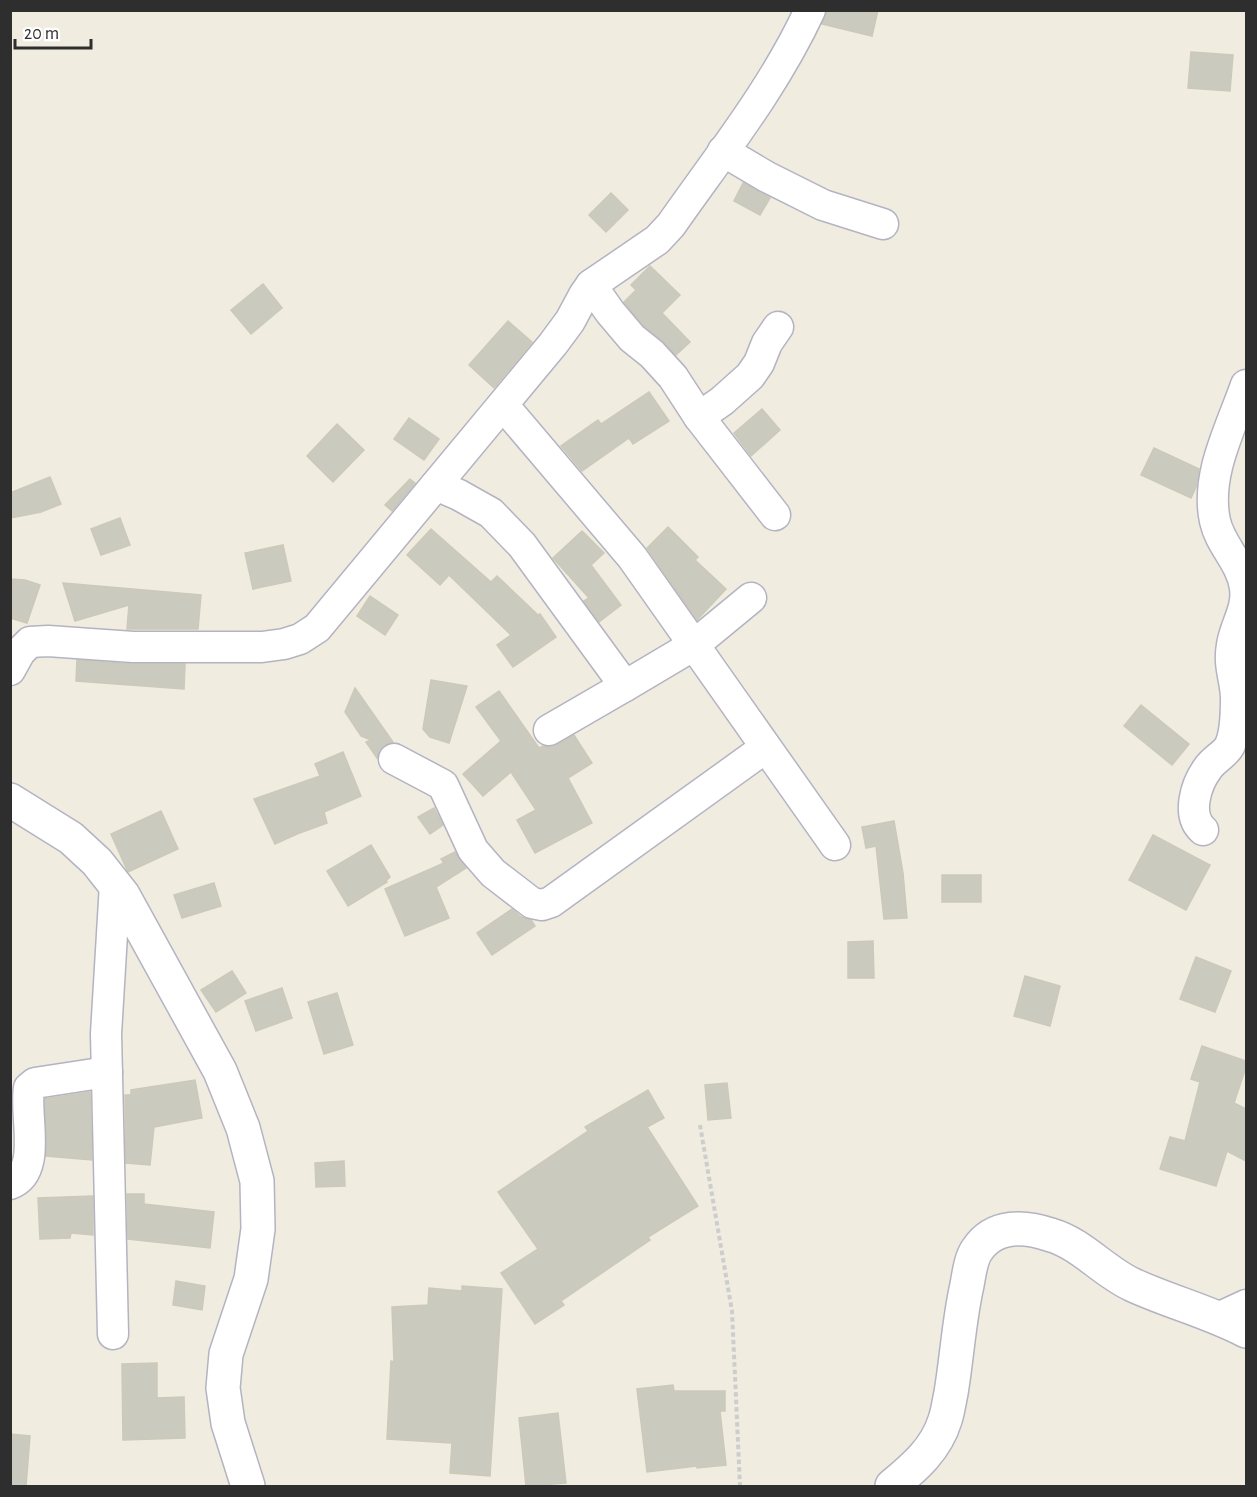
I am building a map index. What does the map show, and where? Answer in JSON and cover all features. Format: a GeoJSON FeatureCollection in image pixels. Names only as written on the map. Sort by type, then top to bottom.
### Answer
{"type":"FeatureCollection","features":[{"type":"Feature","properties":{"kind":"street"},"geometry":{"type":"LineString","coordinates":[[10,670],[20,652],[30,642],[48,641],[133,647],[262,647],[300,639],[317,628],[503,405],[570,321],[591,285],[657,240],[671,225],[774,79],[810,10]]}},
{"type":"Feature","properties":{"kind":"street"},"geometry":{"type":"LineString","coordinates":[[723,151],[767,177],[823,205],[883,224]]}},
{"type":"Feature","properties":{"kind":"street"},"geometry":{"type":"LineString","coordinates":[[591,285],[632,338],[652,354],[673,377],[699,417],[775,515]]}},
{"type":"Feature","properties":{"kind":"street"},"geometry":{"type":"LineString","coordinates":[[699,417],[722,401],[750,376],[778,327]]}},
{"type":"Feature","properties":{"kind":"street"},"geometry":{"type":"LineString","coordinates":[[1203,830],[1197,825],[1193,805],[1209,767],[1230,745],[1236,697],[1230,665],[1232,643],[1245,604],[1245,587],[1238,567],[1215,522],[1215,472],[1246,385]]}},
{"type":"Feature","properties":{"kind":"street"},"geometry":{"type":"LineString","coordinates":[[503,405],[632,557],[835,845]]}},
{"type":"Feature","properties":{"kind":"street"},"geometry":{"type":"LineString","coordinates":[[436,485],[491,513],[522,545],[625,686]]}},
{"type":"Feature","properties":{"kind":"street"},"geometry":{"type":"LineString","coordinates":[[549,730],[694,645],[751,598]]}},
{"type":"Feature","properties":{"kind":"street"},"geometry":{"type":"LineString","coordinates":[[394,759],[443,785],[477,855],[493,873],[524,899],[542,905],[551,902],[765,748]]}},
{"type":"Feature","properties":{"kind":"street"},"geometry":{"type":"LineString","coordinates":[[10,800],[71,838],[97,861],[123,895],[220,1071],[243,1128],[257,1180],[258,1229],[251,1279],[226,1354],[223,1388],[228,1423],[248,1486]]}},
{"type":"Feature","properties":{"kind":"street"},"geometry":{"type":"LineString","coordinates":[[113,1334],[106,1034],[115,884]]}},
{"type":"Feature","properties":{"kind":"street"},"geometry":{"type":"LineString","coordinates":[[10,1184],[24,1176],[30,1161],[28,1088],[35,1083],[107,1072]]}},
{"type":"Feature","properties":{"kind":"street"},"geometry":{"type":"LineString","coordinates":[[892,1486],[931,1451],[945,1420],[954,1377],[961,1312],[971,1266],[976,1251],[1000,1230],[1024,1228],[1053,1235],[1130,1283],[1185,1306],[1238,1318]]}},
{"type":"Feature","properties":{"kind":"path"},"geometry":{"type":"LineString","coordinates":[[700,1125],[732,1311],[740,1486]]}},
{"type":"Feature","properties":{"kind":"building"},"geometry":{"type":"Polygon","coordinates":[[[827,10],[878,10],[872,36],[822,24],[827,10]]]}},
{"type":"Feature","properties":{"kind":"building"},"geometry":{"type":"Polygon","coordinates":[[[1191,52],[1233,55],[1230,91],[1188,88],[1191,52]]]}},
{"type":"Feature","properties":{"kind":"building"},"geometry":{"type":"Polygon","coordinates":[[[743,183],[770,198],[760,215],[734,201],[743,183]]]}},
{"type":"Feature","properties":{"kind":"building"},"geometry":{"type":"Polygon","coordinates":[[[611,193],[628,210],[606,232],[589,215],[611,193]]]}},
{"type":"Feature","properties":{"kind":"building"},"geometry":{"type":"Polygon","coordinates":[[[650,266],[680,295],[662,313],[690,342],[676,355],[644,326],[624,302],[636,290],[631,285],[650,266]]]}},
{"type":"Feature","properties":{"kind":"building"},"geometry":{"type":"Polygon","coordinates":[[[263,284],[282,308],[251,334],[231,310],[263,284]]]}},
{"type":"Feature","properties":{"kind":"building"},"geometry":{"type":"Polygon","coordinates":[[[508,321],[532,342],[494,388],[469,365],[508,321]]]}},
{"type":"Feature","properties":{"kind":"building"},"geometry":{"type":"Polygon","coordinates":[[[649,392],[669,421],[633,444],[629,438],[582,471],[561,446],[598,420],[601,424],[649,392]]]}},
{"type":"Feature","properties":{"kind":"building"},"geometry":{"type":"Polygon","coordinates":[[[762,409],[780,430],[751,456],[734,433],[762,409]]]}},
{"type":"Feature","properties":{"kind":"building"},"geometry":{"type":"Polygon","coordinates":[[[409,418],[439,439],[424,460],[394,439],[409,418]]]}},
{"type":"Feature","properties":{"kind":"building"},"geometry":{"type":"Polygon","coordinates":[[[337,424],[364,450],[333,482],[307,456],[337,424]]]}},
{"type":"Feature","properties":{"kind":"building"},"geometry":{"type":"Polygon","coordinates":[[[1154,448],[1199,469],[1196,487],[1191,498],[1141,475],[1154,448]]]}},
{"type":"Feature","properties":{"kind":"building"},"geometry":{"type":"Polygon","coordinates":[[[50,477],[61,504],[41,512],[10,518],[10,493],[50,477]]]}},
{"type":"Feature","properties":{"kind":"building"},"geometry":{"type":"Polygon","coordinates":[[[410,479],[415,483],[392,511],[385,505],[410,479]]]}},
{"type":"Feature","properties":{"kind":"building"},"geometry":{"type":"Polygon","coordinates":[[[120,518],[130,545],[101,555],[91,529],[120,518]]]}},
{"type":"Feature","properties":{"kind":"building"},"geometry":{"type":"Polygon","coordinates":[[[668,527],[698,557],[695,560],[726,589],[697,620],[647,548],[668,527]]]}},
{"type":"Feature","properties":{"kind":"building"},"geometry":{"type":"Polygon","coordinates":[[[431,529],[491,582],[497,576],[538,615],[540,614],[556,637],[513,667],[497,645],[511,635],[449,575],[440,585],[407,555],[431,529]]]}},
{"type":"Feature","properties":{"kind":"building"},"geometry":{"type":"Polygon","coordinates":[[[582,531],[604,553],[591,565],[621,605],[599,622],[584,601],[589,598],[553,558],[582,531]]]}},
{"type":"Feature","properties":{"kind":"building"},"geometry":{"type":"Polygon","coordinates":[[[283,545],[291,581],[253,589],[245,553],[283,545]]]}},
{"type":"Feature","properties":{"kind":"building"},"geometry":{"type":"Polygon","coordinates":[[[10,579],[25,580],[40,585],[27,623],[10,618],[10,579]]]}},
{"type":"Feature","properties":{"kind":"building"},"geometry":{"type":"Polygon","coordinates":[[[63,583],[201,595],[198,629],[127,629],[129,605],[75,621],[63,583]]]}},
{"type":"Feature","properties":{"kind":"building"},"geometry":{"type":"Polygon","coordinates":[[[370,596],[398,615],[385,635],[357,616],[370,596]]]}},
{"type":"Feature","properties":{"kind":"building"},"geometry":{"type":"Polygon","coordinates":[[[77,660],[132,664],[185,664],[184,689],[76,681],[77,660]]]}},
{"type":"Feature","properties":{"kind":"building"},"geometry":{"type":"Polygon","coordinates":[[[431,680],[467,686],[449,743],[430,737],[423,729],[431,680]]]}},
{"type":"Feature","properties":{"kind":"building"},"geometry":{"type":"Polygon","coordinates":[[[355,688],[393,742],[384,745],[379,750],[377,758],[366,742],[371,740],[361,736],[345,712],[355,688]]]}},
{"type":"Feature","properties":{"kind":"building"},"geometry":{"type":"Polygon","coordinates":[[[499,691],[539,748],[557,745],[574,735],[592,763],[568,778],[592,823],[535,853],[517,820],[536,810],[511,772],[483,796],[463,774],[501,741],[476,707],[499,691]]]}},
{"type":"Feature","properties":{"kind":"building"},"geometry":{"type":"Polygon","coordinates":[[[1141,705],[1189,744],[1172,765],[1124,726],[1141,705]]]}},
{"type":"Feature","properties":{"kind":"building"},"geometry":{"type":"Polygon","coordinates":[[[343,752],[361,796],[324,812],[327,823],[275,844],[254,799],[320,776],[315,764],[343,752]]]}},
{"type":"Feature","properties":{"kind":"building"},"geometry":{"type":"Polygon","coordinates":[[[434,808],[443,825],[430,834],[418,817],[434,808]]]}},
{"type":"Feature","properties":{"kind":"building"},"geometry":{"type":"Polygon","coordinates":[[[161,811],[178,849],[128,872],[111,834],[161,811]]]}},
{"type":"Feature","properties":{"kind":"building"},"geometry":{"type":"Polygon","coordinates":[[[894,821],[903,873],[907,918],[884,919],[876,846],[866,848],[862,827],[894,821]]]}},
{"type":"Feature","properties":{"kind":"building"},"geometry":{"type":"Polygon","coordinates":[[[1153,835],[1210,865],[1186,910],[1129,880],[1153,835]]]}},
{"type":"Feature","properties":{"kind":"building"},"geometry":{"type":"Polygon","coordinates":[[[371,845],[390,877],[387,882],[348,906],[327,871],[371,845]]]}},
{"type":"Feature","properties":{"kind":"building"},"geometry":{"type":"Polygon","coordinates":[[[455,852],[466,868],[436,887],[449,918],[405,936],[385,889],[444,863],[441,859],[455,852]]]}},
{"type":"Feature","properties":{"kind":"building"},"geometry":{"type":"Polygon","coordinates":[[[942,875],[981,875],[981,902],[942,902],[942,875]]]}},
{"type":"Feature","properties":{"kind":"building"},"geometry":{"type":"Polygon","coordinates":[[[214,883],[221,906],[182,918],[174,895],[214,883]]]}},
{"type":"Feature","properties":{"kind":"building"},"geometry":{"type":"Polygon","coordinates":[[[512,909],[521,917],[531,920],[535,926],[492,955],[477,933],[512,909]]]}},
{"type":"Feature","properties":{"kind":"building"},"geometry":{"type":"Polygon","coordinates":[[[873,941],[874,978],[848,978],[848,942],[873,941]]]}},
{"type":"Feature","properties":{"kind":"building"},"geometry":{"type":"Polygon","coordinates":[[[1196,957],[1231,971],[1215,1012],[1180,999],[1196,957]]]}},
{"type":"Feature","properties":{"kind":"building"},"geometry":{"type":"Polygon","coordinates":[[[232,971],[246,993],[216,1012],[201,990],[232,971]]]}},
{"type":"Feature","properties":{"kind":"building"},"geometry":{"type":"Polygon","coordinates":[[[1025,976],[1060,986],[1050,1026],[1014,1016],[1025,976]]]}},
{"type":"Feature","properties":{"kind":"building"},"geometry":{"type":"Polygon","coordinates":[[[282,988],[292,1018],[256,1031],[245,1001],[282,988]]]}},
{"type":"Feature","properties":{"kind":"building"},"geometry":{"type":"Polygon","coordinates":[[[337,993],[353,1045],[324,1054],[308,1002],[337,993]]]}},
{"type":"Feature","properties":{"kind":"building"},"geometry":{"type":"Polygon","coordinates":[[[1202,1046],[1246,1061],[1234,1103],[1246,1109],[1246,1161],[1227,1151],[1216,1186],[1160,1169],[1170,1137],[1185,1141],[1200,1082],[1191,1079],[1202,1046]]]}},
{"type":"Feature","properties":{"kind":"building"},"geometry":{"type":"Polygon","coordinates":[[[195,1080],[202,1118],[154,1127],[150,1165],[126,1163],[125,1095],[131,1095],[131,1090],[195,1080]]]}},
{"type":"Feature","properties":{"kind":"building"},"geometry":{"type":"Polygon","coordinates":[[[727,1083],[731,1118],[708,1120],[705,1085],[727,1083]]]}},
{"type":"Feature","properties":{"kind":"building"},"geometry":{"type":"Polygon","coordinates":[[[648,1090],[664,1118],[647,1127],[698,1206],[648,1237],[650,1240],[561,1301],[564,1305],[535,1324],[501,1273],[538,1249],[498,1192],[588,1131],[585,1127],[648,1090]]]}},
{"type":"Feature","properties":{"kind":"building"},"geometry":{"type":"Polygon","coordinates":[[[90,1092],[92,1160],[46,1156],[45,1099],[90,1092]]]}},
{"type":"Feature","properties":{"kind":"building"},"geometry":{"type":"Polygon","coordinates":[[[344,1161],[345,1186],[316,1187],[315,1163],[344,1161]]]}},
{"type":"Feature","properties":{"kind":"building"},"geometry":{"type":"Polygon","coordinates":[[[127,1194],[144,1194],[144,1204],[214,1212],[210,1248],[128,1239],[127,1194]]]}},
{"type":"Feature","properties":{"kind":"building"},"geometry":{"type":"Polygon","coordinates":[[[93,1196],[93,1235],[71,1233],[70,1238],[40,1239],[38,1198],[93,1196]]]}},
{"type":"Feature","properties":{"kind":"building"},"geometry":{"type":"Polygon","coordinates":[[[176,1281],[205,1286],[202,1310],[173,1305],[176,1281]]]}},
{"type":"Feature","properties":{"kind":"building"},"geometry":{"type":"Polygon","coordinates":[[[462,1286],[502,1289],[490,1476],[450,1473],[452,1443],[387,1439],[391,1361],[394,1362],[392,1307],[428,1305],[429,1288],[462,1291],[462,1286]]]}},
{"type":"Feature","properties":{"kind":"building"},"geometry":{"type":"Polygon","coordinates":[[[157,1363],[157,1398],[184,1397],[185,1438],[123,1440],[122,1364],[157,1363]]]}},
{"type":"Feature","properties":{"kind":"building"},"geometry":{"type":"Polygon","coordinates":[[[673,1385],[674,1391],[725,1391],[725,1411],[720,1411],[726,1465],[647,1472],[637,1389],[673,1385]]]}},
{"type":"Feature","properties":{"kind":"building"},"geometry":{"type":"Polygon","coordinates":[[[558,1413],[566,1483],[526,1486],[519,1418],[558,1413]]]}},
{"type":"Feature","properties":{"kind":"building"},"geometry":{"type":"Polygon","coordinates":[[[10,1434],[30,1436],[26,1486],[10,1486],[10,1434]]]}}]}
